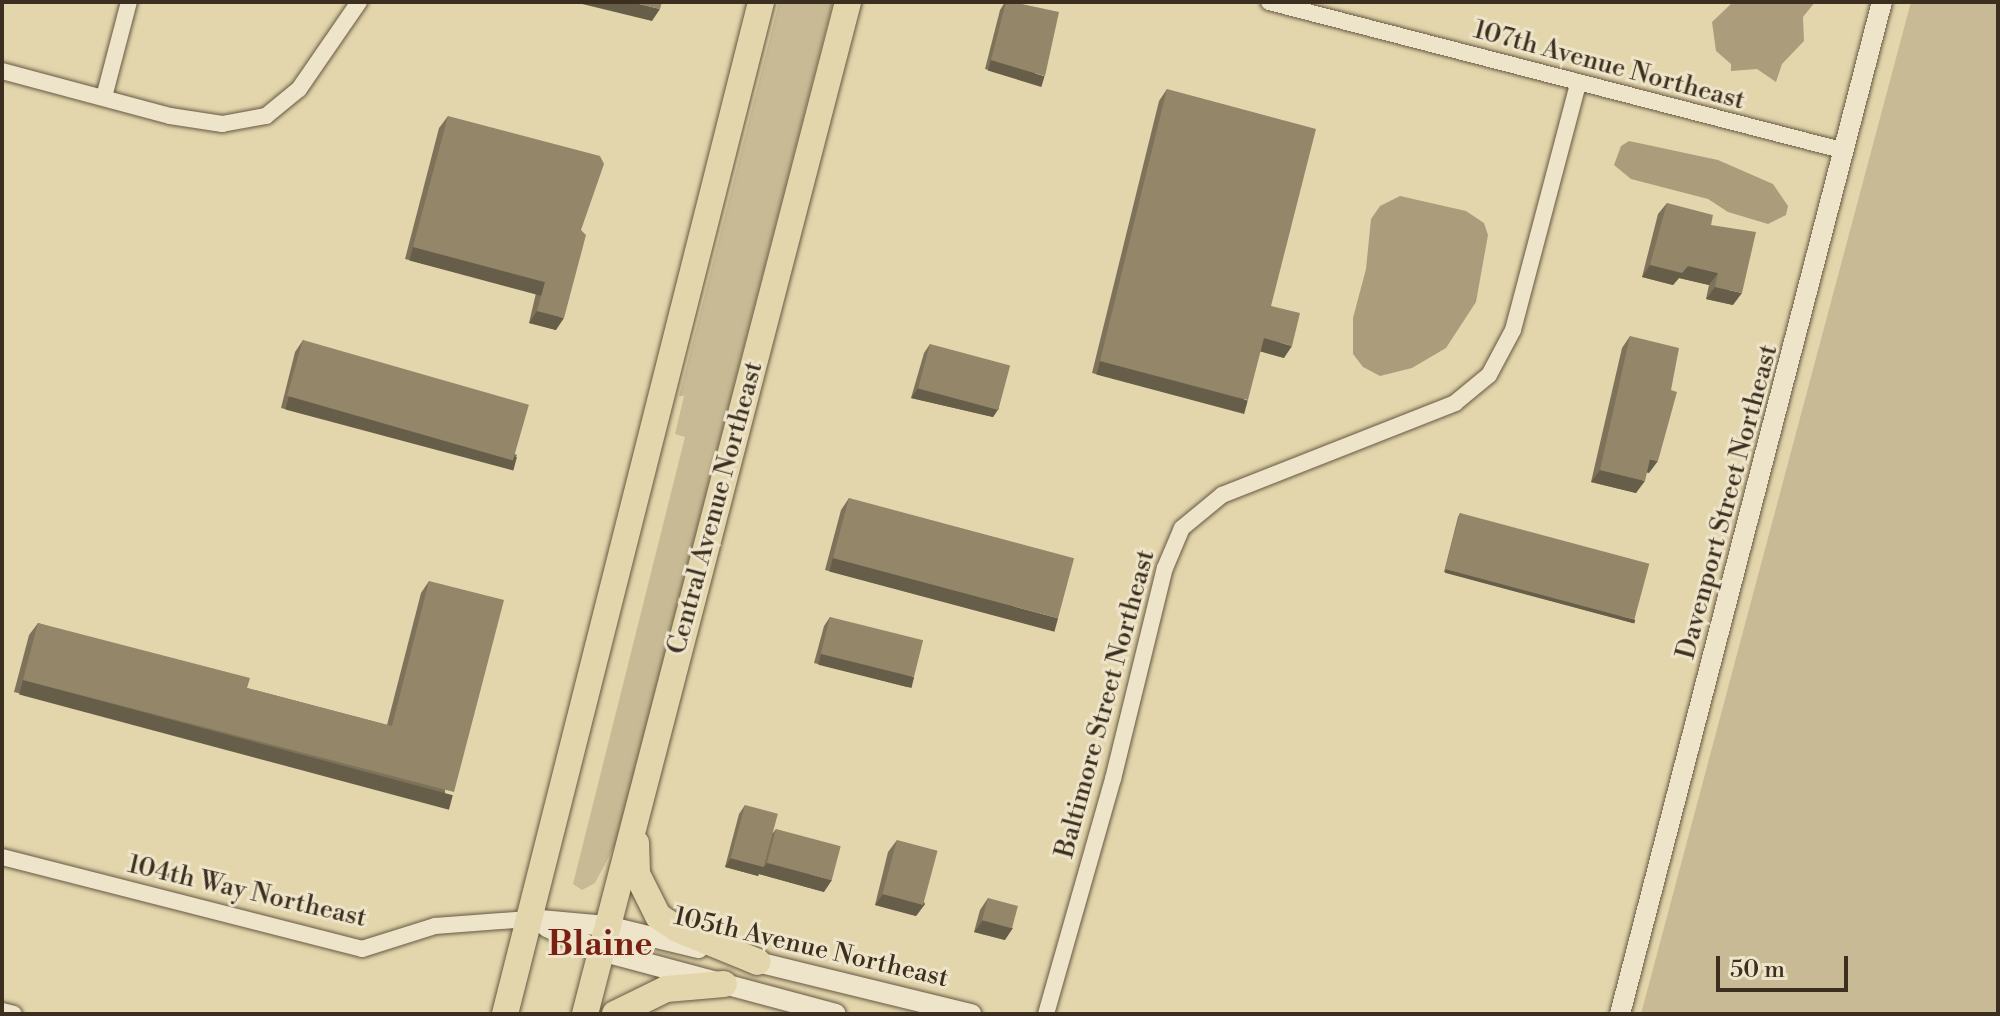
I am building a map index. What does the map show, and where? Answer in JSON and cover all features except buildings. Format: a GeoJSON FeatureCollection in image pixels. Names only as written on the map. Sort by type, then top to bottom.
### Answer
{"type":"FeatureCollection","features":[{"type":"Feature","properties":{"kind":"highway"},"geometry":{"type":"LineString","coordinates":[[505,1014],[761,2]]}},
{"type":"Feature","properties":{"kind":"highway","name":"Central Avenue Northeast"},"geometry":{"type":"LineString","coordinates":[[585,1014],[848,2]]}},
{"type":"Feature","properties":{"kind":"highway"},"geometry":{"type":"LineString","coordinates":[[635,820],[637,874],[658,916],[677,929],[758,962]]}},
{"type":"Feature","properties":{"kind":"highway"},"geometry":{"type":"LineString","coordinates":[[615,1014],[666,989],[724,984]]}},
{"type":"Feature","properties":{"kind":"street"},"geometry":{"type":"LineString","coordinates":[[104,97],[129,2]]}},
{"type":"Feature","properties":{"kind":"street"},"geometry":{"type":"LineString","coordinates":[[2,71],[170,116],[222,124],[266,116],[299,89],[359,2]]}},
{"type":"Feature","properties":{"kind":"street","name":"107th Avenue Northeast"},"geometry":{"type":"LineString","coordinates":[[1269,2],[1845,151]]}},
{"type":"Feature","properties":{"kind":"street","name":"Davenport Street Northeast"},"geometry":{"type":"LineString","coordinates":[[1620,1014],[1882,2]]}},
{"type":"Feature","properties":{"kind":"street","name":"Baltimore Street Northeast"},"geometry":{"type":"LineString","coordinates":[[1046,1014],[1113,779],[1165,568],[1182,528],[1222,495],[1455,403],[1489,375],[1513,330],[1578,84]]}},
{"type":"Feature","properties":{"kind":"street","name":"104th Way Northeast"},"geometry":{"type":"LineString","coordinates":[[2,857],[362,949],[435,926],[529,919]]}},
{"type":"Feature","properties":{"kind":"street","name":"105th Avenue Northeast"},"geometry":{"type":"LineString","coordinates":[[529,919],[604,938],[758,962],[971,1014]]}},
{"type":"Feature","properties":{"kind":"street","name":"105th Avenue Northeast"},"geometry":{"type":"LineString","coordinates":[[604,938],[724,984],[836,1014]]}},
{"type":"Feature","properties":{"kind":"street"},"geometry":{"type":"LineString","coordinates":[[2,1011],[14,1014]]}},
{"type":"Feature","properties":{"kind":"shaded area"},"geometry":{"type":"Polygon","coordinates":[[[779,2],[833,2],[615,845],[595,883],[582,890],[573,884],[685,437],[675,434],[684,396],[679,396],[779,2]]]}},
{"type":"Feature","properties":{"kind":"shaded area"},"geometry":{"type":"Polygon","coordinates":[[[1733,2],[1815,2],[1803,17],[1804,41],[1782,64],[1776,82],[1757,69],[1731,71],[1731,64],[1716,51],[1712,22],[1733,2]]]}},
{"type":"Feature","properties":{"kind":"shaded area"},"geometry":{"type":"Polygon","coordinates":[[[1911,2],[1998,2],[1998,1014],[1641,1014],[1911,2]]]}},
{"type":"Feature","properties":{"kind":"shaded area"},"geometry":{"type":"Polygon","coordinates":[[[1629,141],[1718,160],[1773,184],[1788,206],[1786,215],[1768,224],[1728,212],[1708,199],[1631,179],[1614,165],[1621,146],[1629,141]]]}},
{"type":"Feature","properties":{"kind":"shaded area"},"geometry":{"type":"Polygon","coordinates":[[[1400,196],[1466,211],[1484,223],[1488,235],[1476,302],[1446,348],[1412,368],[1380,376],[1363,367],[1353,354],[1353,318],[1366,269],[1371,219],[1380,206],[1400,196]]]}},
{"type":"Feature","properties":{"kind":"district","name":"Blaine"},"geometry":{"type":"Point","coordinates":[600,946]}}]}
